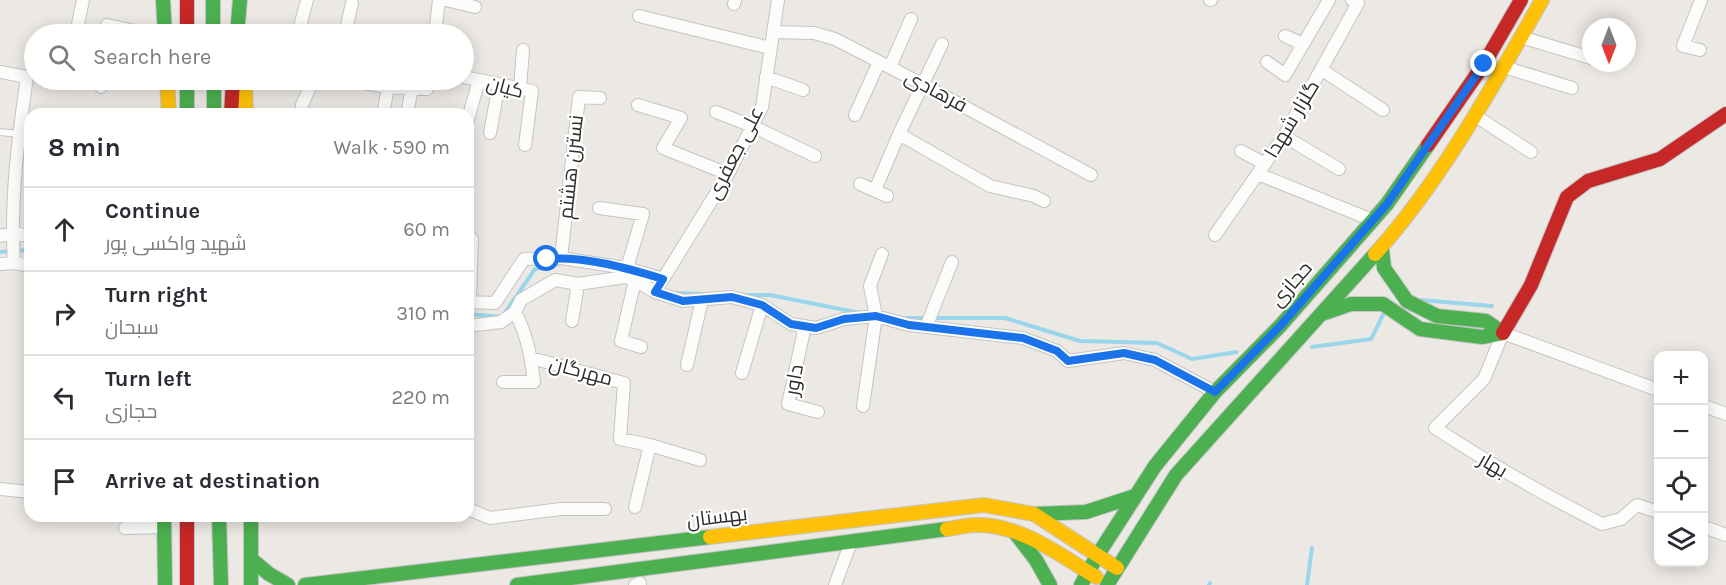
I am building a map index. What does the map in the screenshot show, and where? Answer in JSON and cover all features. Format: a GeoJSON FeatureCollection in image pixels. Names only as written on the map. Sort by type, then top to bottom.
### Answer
{"type":"FeatureCollection","features":[{"type":"Feature","properties":{"kind":"main road"},"geometry":{"type":"LineString","coordinates":[[163,0],[163,24]]}},
{"type":"Feature","properties":{"kind":"main road"},"geometry":{"type":"LineString","coordinates":[[187,0],[187,24]]}},
{"type":"Feature","properties":{"kind":"main road"},"geometry":{"type":"LineString","coordinates":[[213,0],[213,24]]}},
{"type":"Feature","properties":{"kind":"main road"},"geometry":{"type":"LineString","coordinates":[[238,24],[241,0]]}},
{"type":"Feature","properties":{"kind":"main road"},"geometry":{"type":"LineString","coordinates":[[241,0],[242,24]]}},
{"type":"Feature","properties":{"kind":"main road","name":"حجازی"},"geometry":{"type":"LineString","coordinates":[[1081,585],[1134,496],[1155,466],[1215,392],[1281,325],[1387,204],[1478,74],[1521,0]]}},
{"type":"Feature","properties":{"kind":"main road"},"geometry":{"type":"LineString","coordinates":[[517,585],[976,525],[1003,528],[1043,544],[1107,584],[1176,475],[1398,229],[1474,115],[1542,0]]}},
{"type":"Feature","properties":{"kind":"main road"},"geometry":{"type":"LineString","coordinates":[[160,108],[161,90]]}},
{"type":"Feature","properties":{"kind":"main road"},"geometry":{"type":"LineString","coordinates":[[168,90],[169,108]]}},
{"type":"Feature","properties":{"kind":"main road"},"geometry":{"type":"LineString","coordinates":[[187,90],[187,108]]}},
{"type":"Feature","properties":{"kind":"main road"},"geometry":{"type":"LineString","coordinates":[[214,90],[214,108]]}},
{"type":"Feature","properties":{"kind":"main road"},"geometry":{"type":"LineString","coordinates":[[231,108],[232,90]]}},
{"type":"Feature","properties":{"kind":"main road"},"geometry":{"type":"LineString","coordinates":[[245,90],[246,108]]}},
{"type":"Feature","properties":{"kind":"main road"},"geometry":{"type":"LineString","coordinates":[[1323,314],[1352,304],[1383,304],[1420,329],[1482,337],[1503,333],[1516,316],[1529,292],[1567,197],[1575,188],[1593,178],[1659,159],[1726,114]]}},
{"type":"Feature","properties":{"kind":"main road"},"geometry":{"type":"LineString","coordinates":[[1382,249],[1384,268],[1407,301],[1437,316],[1486,321],[1503,333]]}},
{"type":"Feature","properties":{"kind":"main road"},"geometry":{"type":"LineString","coordinates":[[1034,514],[1086,512],[1134,496]]}},
{"type":"Feature","properties":{"kind":"main road","name":"بهستان"},"geometry":{"type":"LineString","coordinates":[[305,585],[984,505],[1034,514],[1118,568]]}},
{"type":"Feature","properties":{"kind":"main road"},"geometry":{"type":"LineString","coordinates":[[164,522],[165,585]]}},
{"type":"Feature","properties":{"kind":"main road"},"geometry":{"type":"LineString","coordinates":[[187,522],[187,585]]}},
{"type":"Feature","properties":{"kind":"main road"},"geometry":{"type":"LineString","coordinates":[[219,522],[221,585]]}},
{"type":"Feature","properties":{"kind":"main road"},"geometry":{"type":"LineString","coordinates":[[251,522],[251,585]]}},
{"type":"Feature","properties":{"kind":"main road"},"geometry":{"type":"LineString","coordinates":[[1016,533],[1036,560],[1050,585]]}},
{"type":"Feature","properties":{"kind":"main road"},"geometry":{"type":"LineString","coordinates":[[566,554],[567,578]]}},
{"type":"Feature","properties":{"kind":"main road"},"geometry":{"type":"LineString","coordinates":[[251,559],[268,574],[288,585]]}},
{"type":"Feature","properties":{"kind":"main road"},"geometry":{"type":"LineString","coordinates":[[155,585],[165,570]]}},
{"type":"Feature","properties":{"kind":"street"},"geometry":{"type":"LineString","coordinates":[[78,24],[83,0]]}},
{"type":"Feature","properties":{"kind":"street"},"geometry":{"type":"LineString","coordinates":[[301,24],[307,0]]}},
{"type":"Feature","properties":{"kind":"street"},"geometry":{"type":"LineString","coordinates":[[436,24],[439,0]]}},
{"type":"Feature","properties":{"kind":"street"},"geometry":{"type":"LineString","coordinates":[[446,0],[475,7]]}},
{"type":"Feature","properties":{"kind":"street","name":"علی جعفری"},"geometry":{"type":"LineString","coordinates":[[655,292],[728,174],[762,106],[778,0]]}},
{"type":"Feature","properties":{"kind":"street"},"geometry":{"type":"LineString","coordinates":[[1267,62],[1285,75],[1329,0]]}},
{"type":"Feature","properties":{"kind":"street","name":"گلزار شهدا"},"geometry":{"type":"LineString","coordinates":[[1215,235],[1284,136],[1358,3],[1352,0]]}},
{"type":"Feature","properties":{"kind":"street"},"geometry":{"type":"LineString","coordinates":[[1700,50],[1683,46],[1701,0]]}},
{"type":"Feature","properties":{"kind":"street"},"geometry":{"type":"LineString","coordinates":[[347,24],[352,3]]}},
{"type":"Feature","properties":{"kind":"street"},"geometry":{"type":"LineString","coordinates":[[639,16],[770,48]]}},
{"type":"Feature","properties":{"kind":"street"},"geometry":{"type":"LineString","coordinates":[[855,115],[911,19]]}},
{"type":"Feature","properties":{"kind":"street","name":"فرهادی"},"geometry":{"type":"LineString","coordinates":[[773,32],[814,33],[835,39],[1091,175]]}},
{"type":"Feature","properties":{"kind":"street"},"geometry":{"type":"LineString","coordinates":[[1285,36],[1303,44]]}},
{"type":"Feature","properties":{"kind":"street"},"geometry":{"type":"LineString","coordinates":[[1521,37],[1582,55]]}},
{"type":"Feature","properties":{"kind":"street"},"geometry":{"type":"LineString","coordinates":[[875,190],[942,44]]}},
{"type":"Feature","properties":{"kind":"street"},"geometry":{"type":"LineString","coordinates":[[520,88],[523,50]]}},
{"type":"Feature","properties":{"kind":"street"},"geometry":{"type":"LineString","coordinates":[[1504,67],[1572,88]]}},
{"type":"Feature","properties":{"kind":"street"},"geometry":{"type":"LineString","coordinates":[[1322,70],[1383,110]]}},
{"type":"Feature","properties":{"kind":"street"},"geometry":{"type":"LineString","coordinates":[[0,72],[24,76]]}},
{"type":"Feature","properties":{"kind":"street"},"geometry":{"type":"LineString","coordinates":[[766,77],[803,90]]}},
{"type":"Feature","properties":{"kind":"street","name":"کیان"},"geometry":{"type":"LineString","coordinates":[[474,79],[532,91],[525,145]]}},
{"type":"Feature","properties":{"kind":"street"},"geometry":{"type":"LineString","coordinates":[[471,108],[479,80]]}},
{"type":"Feature","properties":{"kind":"street"},"geometry":{"type":"LineString","coordinates":[[490,133],[499,84]]}},
{"type":"Feature","properties":{"kind":"street"},"geometry":{"type":"LineString","coordinates":[[0,264],[10,247],[18,134],[25,90]]}},
{"type":"Feature","properties":{"kind":"street"},"geometry":{"type":"LineString","coordinates":[[302,108],[309,90]]}},
{"type":"Feature","properties":{"kind":"street"},"geometry":{"type":"LineString","coordinates":[[384,108],[387,90]]}},
{"type":"Feature","properties":{"kind":"street"},"geometry":{"type":"LineString","coordinates":[[408,108],[412,90]]}},
{"type":"Feature","properties":{"kind":"street","name":"نسترن هشتم"},"geometry":{"type":"LineString","coordinates":[[561,258],[579,97],[600,99]]}},
{"type":"Feature","properties":{"kind":"street"},"geometry":{"type":"LineString","coordinates":[[638,105],[681,118],[663,148],[728,174]]}},
{"type":"Feature","properties":{"kind":"street"},"geometry":{"type":"LineString","coordinates":[[716,112],[752,126],[815,156]]}},
{"type":"Feature","properties":{"kind":"street"},"geometry":{"type":"LineString","coordinates":[[1474,115],[1531,152]]}},
{"type":"Feature","properties":{"kind":"street"},"geometry":{"type":"LineString","coordinates":[[899,134],[990,186],[1034,196],[1044,201]]}},
{"type":"Feature","properties":{"kind":"street"},"geometry":{"type":"LineString","coordinates":[[1284,136],[1339,169]]}},
{"type":"Feature","properties":{"kind":"street"},"geometry":{"type":"LineString","coordinates":[[1241,151],[1262,169],[1372,220]]}},
{"type":"Feature","properties":{"kind":"street"},"geometry":{"type":"LineString","coordinates":[[860,184],[887,196]]}},
{"type":"Feature","properties":{"kind":"street"},"geometry":{"type":"LineString","coordinates":[[599,208],[643,214],[627,268]]}},
{"type":"Feature","properties":{"kind":"street"},"geometry":{"type":"LineString","coordinates":[[10,247],[24,239]]}},
{"type":"Feature","properties":{"kind":"street"},"geometry":{"type":"LineString","coordinates":[[10,247],[24,260]]}},
{"type":"Feature","properties":{"kind":"street"},"geometry":{"type":"LineString","coordinates":[[863,405],[876,316],[870,286],[882,255]]}},
{"type":"Feature","properties":{"kind":"street"},"geometry":{"type":"LineString","coordinates":[[474,302],[495,303],[524,259],[561,258],[627,268],[663,279]]}},
{"type":"Feature","properties":{"kind":"street"},"geometry":{"type":"LineString","coordinates":[[926,327],[952,262]]}},
{"type":"Feature","properties":{"kind":"street"},"geometry":{"type":"LineString","coordinates":[[474,326],[501,322],[515,312],[521,300],[555,280],[578,284],[625,277],[655,292],[683,301],[732,297],[762,305],[791,324],[816,328],[844,319],[876,316],[909,325],[1023,338],[1057,351],[1068,361],[1124,353],[1155,360],[1215,392]]}},
{"type":"Feature","properties":{"kind":"street"},"geometry":{"type":"LineString","coordinates":[[635,280],[621,341],[641,347]]}},
{"type":"Feature","properties":{"kind":"street"},"geometry":{"type":"LineString","coordinates":[[572,321],[578,284]]}},
{"type":"Feature","properties":{"kind":"street"},"geometry":{"type":"LineString","coordinates":[[687,364],[702,300]]}},
{"type":"Feature","properties":{"kind":"street"},"geometry":{"type":"LineString","coordinates":[[742,373],[762,305]]}},
{"type":"Feature","properties":{"kind":"street"},"geometry":{"type":"LineString","coordinates":[[503,382],[534,382],[525,329],[515,312]]}},
{"type":"Feature","properties":{"kind":"street","name":"داور"},"geometry":{"type":"LineString","coordinates":[[805,326],[788,404],[818,412]]}},
{"type":"Feature","properties":{"kind":"street"},"geometry":{"type":"LineString","coordinates":[[1503,333],[1654,388]]}},
{"type":"Feature","properties":{"kind":"street","name":"بهار"},"geometry":{"type":"LineString","coordinates":[[1503,333],[1484,379],[1435,428],[1552,499],[1602,524],[1621,519],[1637,505],[1654,510]]}},
{"type":"Feature","properties":{"kind":"street","name":"مهرگان"},"geometry":{"type":"LineString","coordinates":[[531,358],[624,383],[620,439],[651,445]]}},
{"type":"Feature","properties":{"kind":"street"},"geometry":{"type":"LineString","coordinates":[[1708,407],[1726,414]]}},
{"type":"Feature","properties":{"kind":"street"},"geometry":{"type":"LineString","coordinates":[[635,507],[651,445],[700,460]]}},
{"type":"Feature","properties":{"kind":"street"},"geometry":{"type":"LineString","coordinates":[[0,489],[24,491]]}},
{"type":"Feature","properties":{"kind":"street"},"geometry":{"type":"LineString","coordinates":[[474,512],[490,518],[561,509],[605,509]]}},
{"type":"Feature","properties":{"kind":"street"},"geometry":{"type":"LineString","coordinates":[[125,528],[164,522]]}},
{"type":"Feature","properties":{"kind":"street"},"geometry":{"type":"LineString","coordinates":[[1708,528],[1726,534]]}},
{"type":"Feature","properties":{"kind":"street"},"geometry":{"type":"LineString","coordinates":[[835,585],[851,542]]}},
{"type":"Feature","properties":{"kind":"lane"},"geometry":{"type":"LineString","coordinates":[[0,132],[18,134]]}},
{"type":"Feature","properties":{"kind":"waterway"},"geometry":{"type":"LineString","coordinates":[[0,252],[24,251]]}},
{"type":"Feature","properties":{"kind":"waterway"},"geometry":{"type":"LineString","coordinates":[[474,315],[502,317],[535,269],[561,263]]}},
{"type":"Feature","properties":{"kind":"waterway"},"geometry":{"type":"LineString","coordinates":[[674,293],[703,294]]}},
{"type":"Feature","properties":{"kind":"waterway"},"geometry":{"type":"LineString","coordinates":[[743,295],[770,295],[860,313]]}},
{"type":"Feature","properties":{"kind":"waterway"},"geometry":{"type":"LineString","coordinates":[[1420,300],[1492,306]]}},
{"type":"Feature","properties":{"kind":"waterway"},"geometry":{"type":"LineString","coordinates":[[1312,347],[1371,339],[1385,311]]}},
{"type":"Feature","properties":{"kind":"waterway"},"geometry":{"type":"LineString","coordinates":[[900,318],[1005,318],[1080,341],[1157,343],[1192,359],[1237,352]]}},
{"type":"Feature","properties":{"kind":"waterway"},"geometry":{"type":"LineString","coordinates":[[1307,585],[1312,548]]}},
{"type":"Feature","properties":{"kind":"traffic: fast"},"geometry":{"type":"LineString","coordinates":[[163,0],[164,24]]}},
{"type":"Feature","properties":{"kind":"traffic: fast"},"geometry":{"type":"LineString","coordinates":[[213,0],[213,24]]}},
{"type":"Feature","properties":{"kind":"traffic: fast"},"geometry":{"type":"LineString","coordinates":[[238,24],[240,0]]}},
{"type":"Feature","properties":{"kind":"traffic: fast"},"geometry":{"type":"LineString","coordinates":[[187,90],[187,108]]}},
{"type":"Feature","properties":{"kind":"traffic: fast"},"geometry":{"type":"LineString","coordinates":[[214,90],[214,108]]}},
{"type":"Feature","properties":{"kind":"traffic: fast"},"geometry":{"type":"LineString","coordinates":[[1081,585],[1155,466],[1215,392],[1281,325],[1387,204],[1428,145]]}},
{"type":"Feature","properties":{"kind":"traffic: fast"},"geometry":{"type":"LineString","coordinates":[[1382,249],[1384,268],[1407,301],[1437,316],[1486,321],[1503,333]]}},
{"type":"Feature","properties":{"kind":"traffic: fast"},"geometry":{"type":"LineString","coordinates":[[1107,585],[1176,475],[1375,254]]}},
{"type":"Feature","properties":{"kind":"traffic: fast"},"geometry":{"type":"LineString","coordinates":[[1325,313],[1351,304],[1383,304],[1420,329],[1482,337],[1503,333]]}},
{"type":"Feature","properties":{"kind":"traffic: fast"},"geometry":{"type":"LineString","coordinates":[[1034,514],[1086,512],[1135,496]]}},
{"type":"Feature","properties":{"kind":"traffic: fast"},"geometry":{"type":"LineString","coordinates":[[164,522],[165,585]]}},
{"type":"Feature","properties":{"kind":"traffic: fast"},"geometry":{"type":"LineString","coordinates":[[219,522],[221,585]]}},
{"type":"Feature","properties":{"kind":"traffic: fast"},"geometry":{"type":"LineString","coordinates":[[251,522],[251,585]]}},
{"type":"Feature","properties":{"kind":"traffic: fast"},"geometry":{"type":"LineString","coordinates":[[517,585],[947,529]]}},
{"type":"Feature","properties":{"kind":"traffic: fast"},"geometry":{"type":"LineString","coordinates":[[1016,534],[1036,560],[1050,585]]}},
{"type":"Feature","properties":{"kind":"traffic: fast"},"geometry":{"type":"LineString","coordinates":[[305,585],[710,537]]}},
{"type":"Feature","properties":{"kind":"traffic: fast"},"geometry":{"type":"LineString","coordinates":[[251,559],[269,574],[288,585]]}},
{"type":"Feature","properties":{"kind":"traffic: slow"},"geometry":{"type":"LineString","coordinates":[[1375,254],[1399,226],[1444,164],[1485,99],[1542,0]]}},
{"type":"Feature","properties":{"kind":"traffic: slow"},"geometry":{"type":"LineString","coordinates":[[168,90],[169,108]]}},
{"type":"Feature","properties":{"kind":"traffic: slow"},"geometry":{"type":"LineString","coordinates":[[245,90],[246,108]]}},
{"type":"Feature","properties":{"kind":"traffic: slow"},"geometry":{"type":"LineString","coordinates":[[710,537],[984,505],[1034,514],[1117,568]]}},
{"type":"Feature","properties":{"kind":"traffic: slow"},"geometry":{"type":"LineString","coordinates":[[947,529],[969,525],[992,526],[1024,535],[1096,577]]}},
{"type":"Feature","properties":{"kind":"traffic: jam"},"geometry":{"type":"LineString","coordinates":[[187,0],[187,24]]}},
{"type":"Feature","properties":{"kind":"traffic: jam"},"geometry":{"type":"LineString","coordinates":[[1428,145],[1484,64],[1521,0]]}},
{"type":"Feature","properties":{"kind":"traffic: jam"},"geometry":{"type":"LineString","coordinates":[[231,108],[232,90]]}},
{"type":"Feature","properties":{"kind":"traffic: jam"},"geometry":{"type":"LineString","coordinates":[[1503,333],[1531,285],[1567,197],[1588,181],[1660,159],[1726,114]]}},
{"type":"Feature","properties":{"kind":"traffic: jam"},"geometry":{"type":"LineString","coordinates":[[187,522],[187,585]]}},
{"type":"Feature","properties":{"kind":"route"},"geometry":{"type":"LineString","coordinates":[[547,259],[561,258],[627,268],[663,279],[655,292],[683,301],[732,297],[762,305],[791,324],[816,328],[844,319],[876,316],[909,325],[1023,338],[1057,351],[1068,361],[1124,353],[1155,360],[1215,392],[1281,325],[1387,204],[1484,64]]}}]}
